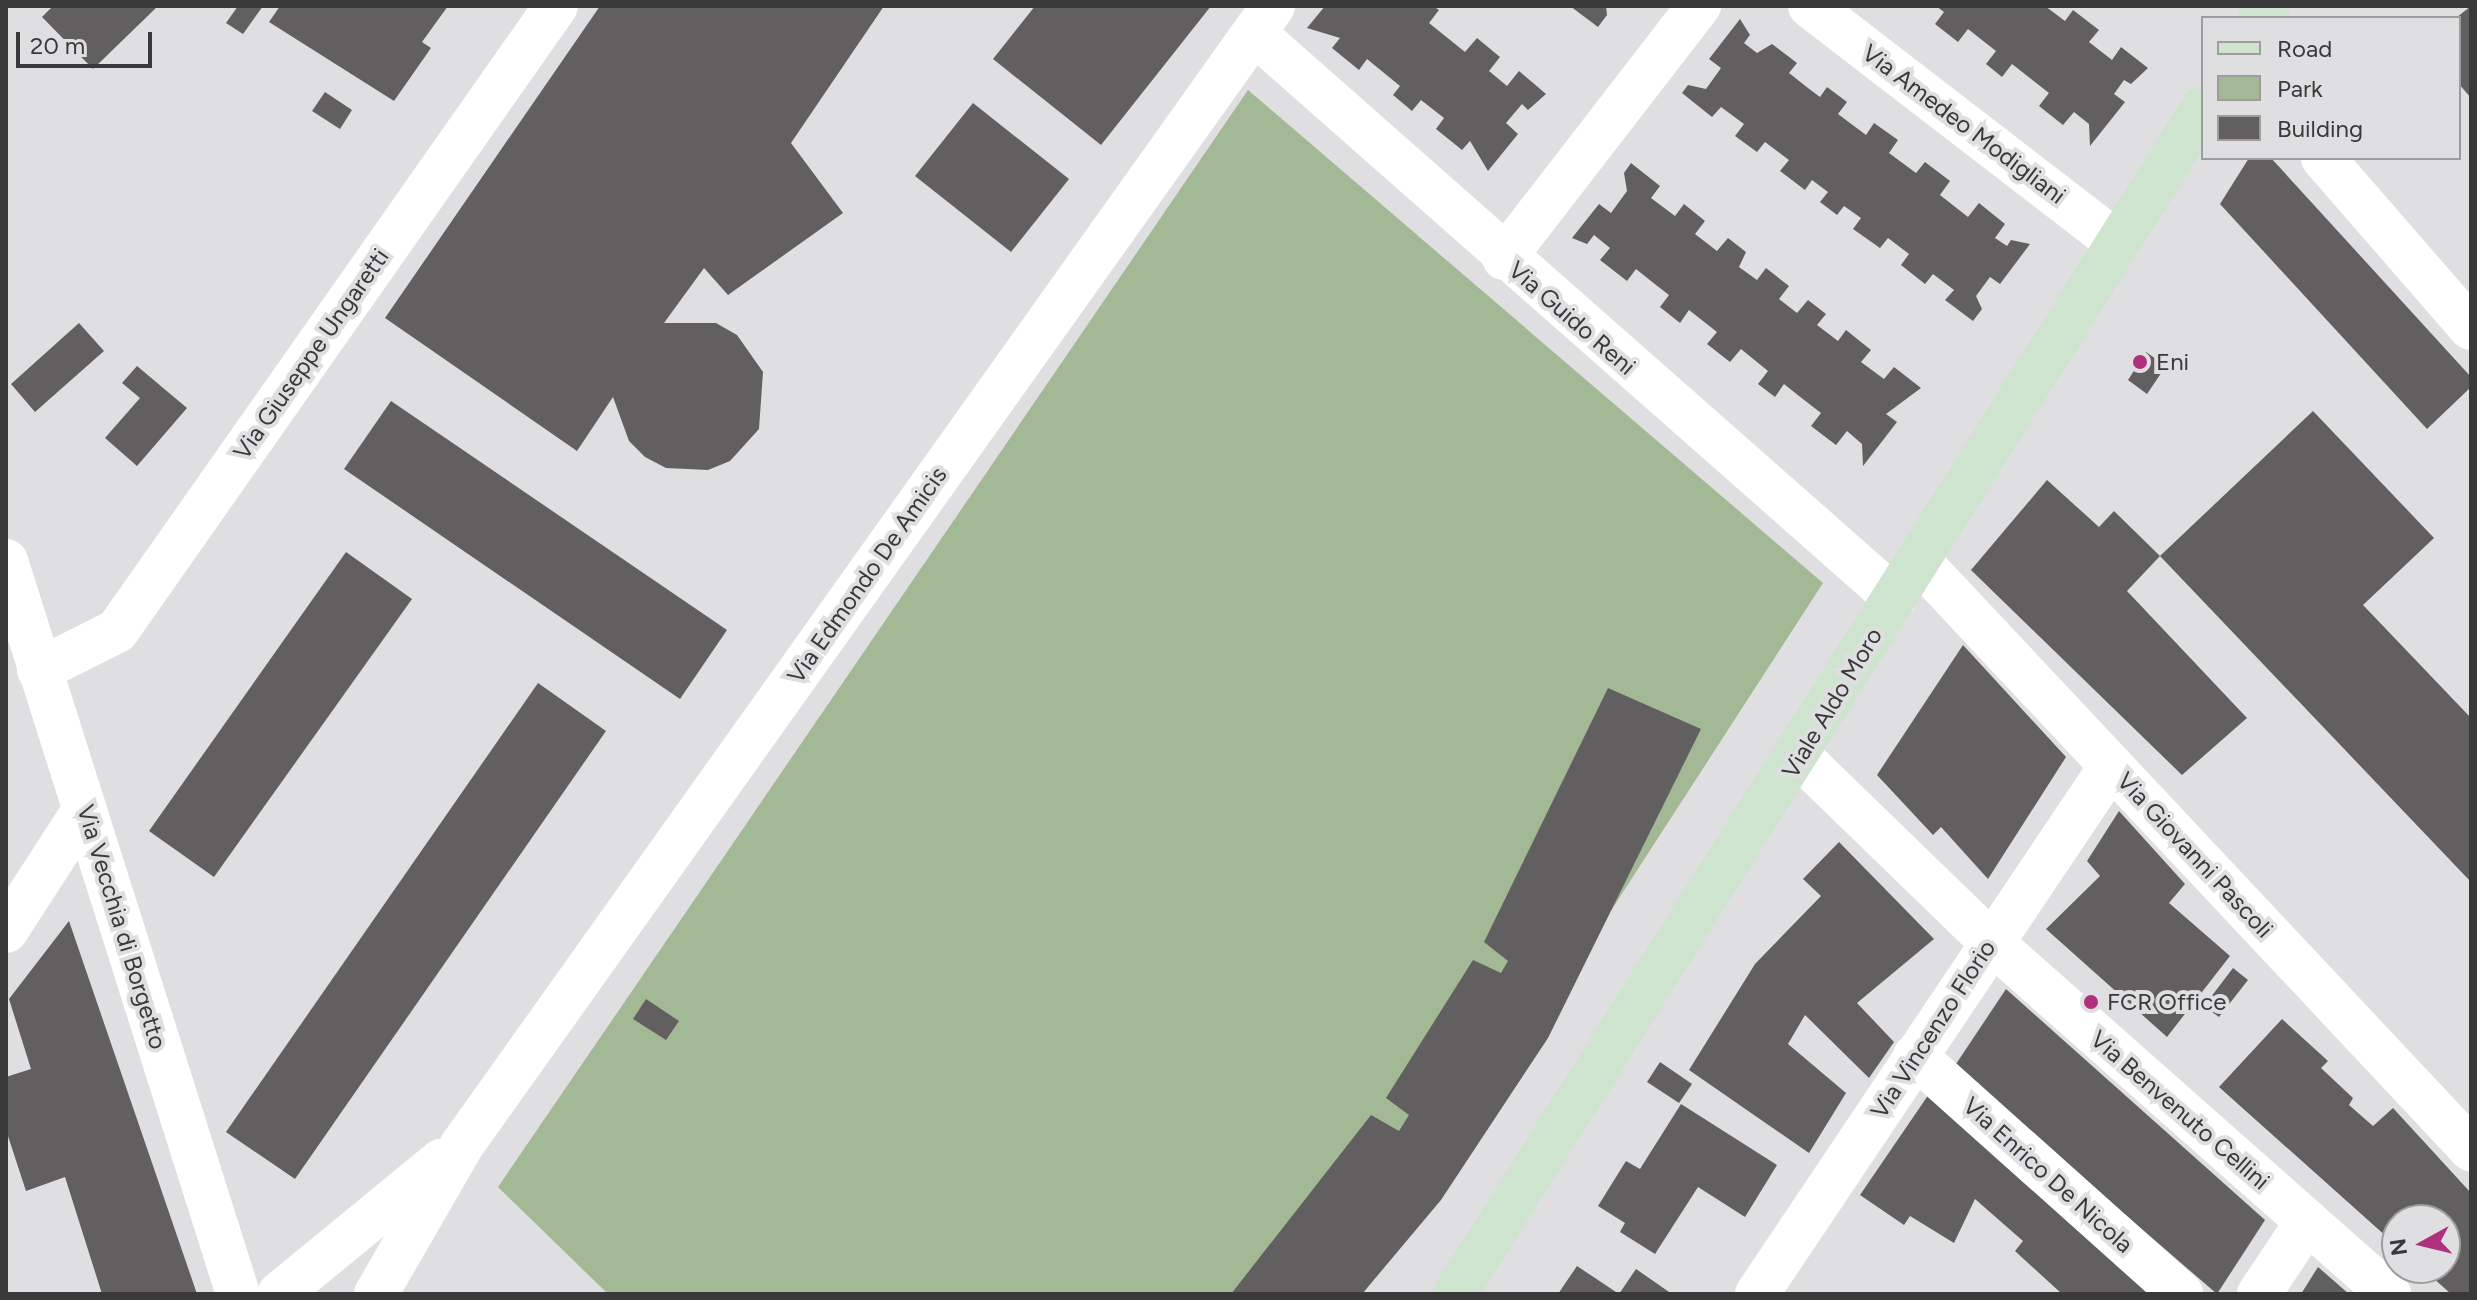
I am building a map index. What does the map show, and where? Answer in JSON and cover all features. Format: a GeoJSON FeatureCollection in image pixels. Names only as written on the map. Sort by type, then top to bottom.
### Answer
{"type":"FeatureCollection","features":[{"type":"Feature","properties":{"kind":"main road","name":"Viale Aldo Moro"},"geometry":{"type":"LineString","coordinates":[[1455,1294],[1800,757],[1895,598],[2201,111]]}},
{"type":"Feature","properties":{"kind":"street","name":"Via Giuseppe Ungaretti"},"geometry":{"type":"LineString","coordinates":[[39,670],[117,631],[556,6]]}},
{"type":"Feature","properties":{"kind":"street"},"geometry":{"type":"LineString","coordinates":[[1504,258],[1699,6]]}},
{"type":"Feature","properties":{"kind":"street","name":"Via Amedeo Modigliani"},"geometry":{"type":"LineString","coordinates":[[1810,6],[2117,242]]}},
{"type":"Feature","properties":{"kind":"street","name":"Via Guido Reni"},"geometry":{"type":"LineString","coordinates":[[1263,20],[1504,258],[1895,598]]}},
{"type":"Feature","properties":{"kind":"street","name":"Via Edmondo De Amicis"},"geometry":{"type":"LineString","coordinates":[[462,1145],[1263,20]]}},
{"type":"Feature","properties":{"kind":"street"},"geometry":{"type":"LineString","coordinates":[[2325,160],[2471,328]]}},
{"type":"Feature","properties":{"kind":"street","name":"Via Vecchia di Borgetto"},"geometry":{"type":"LineString","coordinates":[[6,561],[238,1294]]}},
{"type":"Feature","properties":{"kind":"street","name":"Via Giovanni Pascoli"},"geometry":{"type":"LineString","coordinates":[[1919,561],[2471,1149]]}},
{"type":"Feature","properties":{"kind":"street","name":"Via Benvenuto Cellini"},"geometry":{"type":"LineString","coordinates":[[1800,757],[1990,941],[2389,1294]]}},
{"type":"Feature","properties":{"kind":"street","name":"Via Vincenzo Florio"},"geometry":{"type":"LineString","coordinates":[[1757,1294],[1990,941],[2111,766]]}},
{"type":"Feature","properties":{"kind":"street"},"geometry":{"type":"LineString","coordinates":[[6,931],[85,809]]}},
{"type":"Feature","properties":{"kind":"street","name":"Via Enrico De Nicola"},"geometry":{"type":"LineString","coordinates":[[1915,1056],[2181,1294]]}},
{"type":"Feature","properties":{"kind":"street"},"geometry":{"type":"LineString","coordinates":[[279,1294],[462,1145]]}},
{"type":"Feature","properties":{"kind":"street"},"geometry":{"type":"LineString","coordinates":[[376,1294],[462,1145]]}},
{"type":"Feature","properties":{"kind":"street"},"geometry":{"type":"LineString","coordinates":[[2259,1294],[2307,1222]]}},
{"type":"Feature","properties":{"kind":"green space"},"geometry":{"type":"Polygon","coordinates":[[[1248,90],[1823,583],[1363,1294],[608,1294],[498,1187],[1248,90]]]}},
{"type":"Feature","properties":{"kind":"building"},"geometry":{"type":"Polygon","coordinates":[[[53,6],[158,6],[93,69],[42,17],[53,6]]]}},
{"type":"Feature","properties":{"kind":"building"},"geometry":{"type":"Polygon","coordinates":[[[238,6],[263,6],[243,34],[226,23],[238,6]]]}},
{"type":"Feature","properties":{"kind":"building"},"geometry":{"type":"Polygon","coordinates":[[[280,6],[448,6],[422,42],[431,48],[394,101],[269,22],[280,6]]]}},
{"type":"Feature","properties":{"kind":"building"},"geometry":{"type":"Polygon","coordinates":[[[600,6],[884,6],[791,143],[843,213],[728,295],[704,268],[664,323],[716,323],[737,335],[763,372],[759,429],[730,461],[708,470],[666,468],[645,457],[629,441],[613,397],[577,451],[385,318],[600,6]]]}},
{"type":"Feature","properties":{"kind":"building"},"geometry":{"type":"Polygon","coordinates":[[[1035,6],[1211,6],[1101,145],[993,59],[1035,6]]]}},
{"type":"Feature","properties":{"kind":"building"},"geometry":{"type":"Polygon","coordinates":[[[1325,6],[1433,6],[1439,10],[1429,23],[1465,52],[1477,38],[1500,57],[1489,71],[1507,86],[1519,71],[1546,94],[1528,110],[1522,104],[1506,123],[1518,134],[1488,171],[1470,141],[1462,150],[1436,129],[1444,118],[1421,100],[1412,111],[1393,95],[1400,86],[1367,59],[1359,70],[1332,48],[1340,38],[1307,28],[1325,6]]]}},
{"type":"Feature","properties":{"kind":"building"},"geometry":{"type":"Polygon","coordinates":[[[1570,6],[1606,6],[1607,15],[1598,27],[1570,6]]]}},
{"type":"Feature","properties":{"kind":"building"},"geometry":{"type":"Polygon","coordinates":[[[1936,6],[2045,6],[2065,21],[2073,10],[2099,30],[2089,42],[2112,60],[2121,47],[2148,68],[2131,84],[2124,80],[2114,94],[2125,102],[2090,146],[2089,124],[2074,112],[2063,125],[2039,106],[2049,93],[2012,64],[2002,77],[1986,64],[1996,51],[1968,29],[1958,42],[1935,24],[1944,12],[1936,6]]]}},
{"type":"Feature","properties":{"kind":"building"},"geometry":{"type":"Polygon","coordinates":[[[2471,6],[2471,98],[2461,86],[2461,16],[2458,16],[2471,6]]]}},
{"type":"Feature","properties":{"kind":"building"},"geometry":{"type":"Polygon","coordinates":[[[1740,19],[1750,35],[1744,43],[1757,53],[1772,44],[1797,63],[1789,73],[1808,88],[1820,97],[1827,87],[1847,102],[1838,114],[1866,135],[1874,123],[1898,140],[1889,153],[1916,173],[1925,162],[1950,181],[1940,195],[1968,217],[1979,203],[2005,224],[1995,238],[2007,246],[2011,240],[2030,244],[2000,284],[1990,277],[1976,296],[1982,309],[1973,321],[1945,300],[1954,290],[1933,274],[1925,284],[1901,265],[1909,254],[1888,238],[1880,248],[1853,229],[1861,218],[1844,206],[1837,215],[1820,202],[1828,192],[1812,180],[1805,190],[1780,171],[1789,160],[1765,142],[1757,152],[1735,136],[1744,124],[1721,107],[1712,117],[1682,93],[1688,85],[1706,89],[1721,68],[1709,59],[1740,19]]]}},
{"type":"Feature","properties":{"kind":"building"},"geometry":{"type":"Polygon","coordinates":[[[325,92],[352,110],[340,129],[312,111],[325,92]]]}},
{"type":"Feature","properties":{"kind":"building"},"geometry":{"type":"Polygon","coordinates":[[[973,103],[1069,179],[1011,252],[915,176],[973,103]]]}},
{"type":"Feature","properties":{"kind":"building"},"geometry":{"type":"Polygon","coordinates":[[[2248,160],[2273,160],[2471,377],[2471,387],[2427,429],[2220,204],[2248,160]]]}},
{"type":"Feature","properties":{"kind":"building"},"geometry":{"type":"Polygon","coordinates":[[[1631,163],[1660,186],[1651,198],[1675,216],[1684,204],[1705,221],[1695,234],[1717,251],[1728,238],[1746,252],[1739,267],[1757,280],[1766,268],[1789,286],[1779,299],[1797,313],[1808,300],[1826,314],[1817,325],[1838,341],[1846,330],[1871,350],[1861,362],[1884,379],[1894,367],[1921,388],[1886,414],[1897,422],[1863,466],[1862,444],[1847,431],[1836,445],[1811,426],[1821,413],[1784,384],[1775,397],[1758,384],[1768,371],[1741,349],[1730,362],[1707,344],[1717,332],[1689,310],[1680,323],[1660,307],[1669,295],[1636,269],[1627,281],[1600,260],[1610,248],[1594,235],[1587,244],[1572,238],[1599,204],[1611,213],[1627,191],[1624,173],[1631,163]]]}},
{"type":"Feature","properties":{"kind":"building"},"geometry":{"type":"Polygon","coordinates":[[[79,323],[104,351],[35,412],[11,384],[79,323]]]}},
{"type":"Feature","properties":{"kind":"building"},"geometry":{"type":"Polygon","coordinates":[[[2146,352],[2166,366],[2147,394],[2128,380],[2146,352]]]}},
{"type":"Feature","properties":{"kind":"building"},"geometry":{"type":"Polygon","coordinates":[[[137,366],[187,408],[137,466],[105,438],[140,398],[122,383],[137,366]]]}},
{"type":"Feature","properties":{"kind":"building"},"geometry":{"type":"Polygon","coordinates":[[[391,401],[727,630],[680,699],[344,469],[391,401]]]}},
{"type":"Feature","properties":{"kind":"building"},"geometry":{"type":"Polygon","coordinates":[[[2313,411],[2434,538],[2363,605],[2471,718],[2471,882],[2160,556],[2313,411]]]}},
{"type":"Feature","properties":{"kind":"building"},"geometry":{"type":"Polygon","coordinates":[[[2047,480],[2099,527],[2114,511],[2160,556],[2127,591],[2247,718],[2182,775],[1971,570],[2047,480]]]}},
{"type":"Feature","properties":{"kind":"building"},"geometry":{"type":"Polygon","coordinates":[[[346,552],[412,599],[214,877],[149,831],[346,552]]]}},
{"type":"Feature","properties":{"kind":"building"},"geometry":{"type":"Polygon","coordinates":[[[1963,645],[2066,757],[1988,879],[1941,827],[1933,835],[1877,775],[1963,645]]]}},
{"type":"Feature","properties":{"kind":"building"},"geometry":{"type":"Polygon","coordinates":[[[538,683],[606,731],[295,1179],[226,1132],[538,683]]]}},
{"type":"Feature","properties":{"kind":"building"},"geometry":{"type":"Polygon","coordinates":[[[1608,688],[1701,729],[1548,1038],[1441,1200],[1362,1294],[1231,1294],[1371,1115],[1399,1131],[1409,1115],[1386,1098],[1473,960],[1501,973],[1508,961],[1484,942],[1608,688]]]}},
{"type":"Feature","properties":{"kind":"building"},"geometry":{"type":"Polygon","coordinates":[[[2119,811],[2185,884],[2169,903],[2230,956],[2167,1037],[2046,929],[2100,876],[2087,861],[2119,811]]]}},
{"type":"Feature","properties":{"kind":"building"},"geometry":{"type":"Polygon","coordinates":[[[1839,842],[1934,939],[1857,1003],[1894,1042],[1869,1078],[1805,1015],[1788,1044],[1846,1093],[1809,1153],[1689,1070],[1755,964],[1821,896],[1803,879],[1839,842]]]}},
{"type":"Feature","properties":{"kind":"building"},"geometry":{"type":"Polygon","coordinates":[[[69,921],[197,1294],[102,1294],[65,1177],[26,1191],[6,1130],[6,1077],[31,1069],[9,999],[69,921]]]}},
{"type":"Feature","properties":{"kind":"building"},"geometry":{"type":"Polygon","coordinates":[[[2233,968],[2248,980],[2219,1017],[2204,1006],[2233,968]]]}},
{"type":"Feature","properties":{"kind":"building"},"geometry":{"type":"Polygon","coordinates":[[[2006,989],[2265,1220],[2217,1294],[1954,1067],[2006,989]]]}},
{"type":"Feature","properties":{"kind":"building"},"geometry":{"type":"Polygon","coordinates":[[[646,999],[679,1021],[666,1040],[633,1019],[646,999]]]}},
{"type":"Feature","properties":{"kind":"building"},"geometry":{"type":"Polygon","coordinates":[[[2282,1019],[2328,1061],[2321,1068],[2353,1098],[2349,1105],[2373,1126],[2393,1108],[2471,1193],[2471,1294],[2451,1294],[2440,1284],[2461,1284],[2461,1204],[2381,1204],[2381,1232],[2219,1087],[2282,1019]]]}},
{"type":"Feature","properties":{"kind":"building"},"geometry":{"type":"Polygon","coordinates":[[[1660,1062],[1692,1084],[1679,1103],[1647,1082],[1660,1062]]]}},
{"type":"Feature","properties":{"kind":"building"},"geometry":{"type":"Polygon","coordinates":[[[1929,1094],[2157,1294],[2062,1294],[2015,1251],[2023,1241],[1975,1199],[1954,1243],[1910,1216],[1904,1225],[1860,1195],[1929,1094]]]}},
{"type":"Feature","properties":{"kind":"building"},"geometry":{"type":"Polygon","coordinates":[[[1681,1104],[1777,1165],[1745,1217],[1698,1187],[1655,1254],[1620,1232],[1625,1223],[1598,1206],[1626,1161],[1640,1169],[1681,1104]]]}},
{"type":"Feature","properties":{"kind":"building"},"geometry":{"type":"Polygon","coordinates":[[[1577,1266],[1619,1294],[1558,1294],[1577,1266]]]}},
{"type":"Feature","properties":{"kind":"building"},"geometry":{"type":"Polygon","coordinates":[[[2318,1267],[2349,1294],[2301,1294],[2318,1267]]]}},
{"type":"Feature","properties":{"kind":"building"},"geometry":{"type":"Polygon","coordinates":[[[1636,1269],[1672,1294],[1619,1294],[1636,1269]]]}},
{"type":"Feature","properties":{"kind":"place","name":"Eni"},"geometry":{"type":"Point","coordinates":[2140,362]}},
{"type":"Feature","properties":{"kind":"place","name":"FCR Office"},"geometry":{"type":"Point","coordinates":[2091,1002]}}]}
